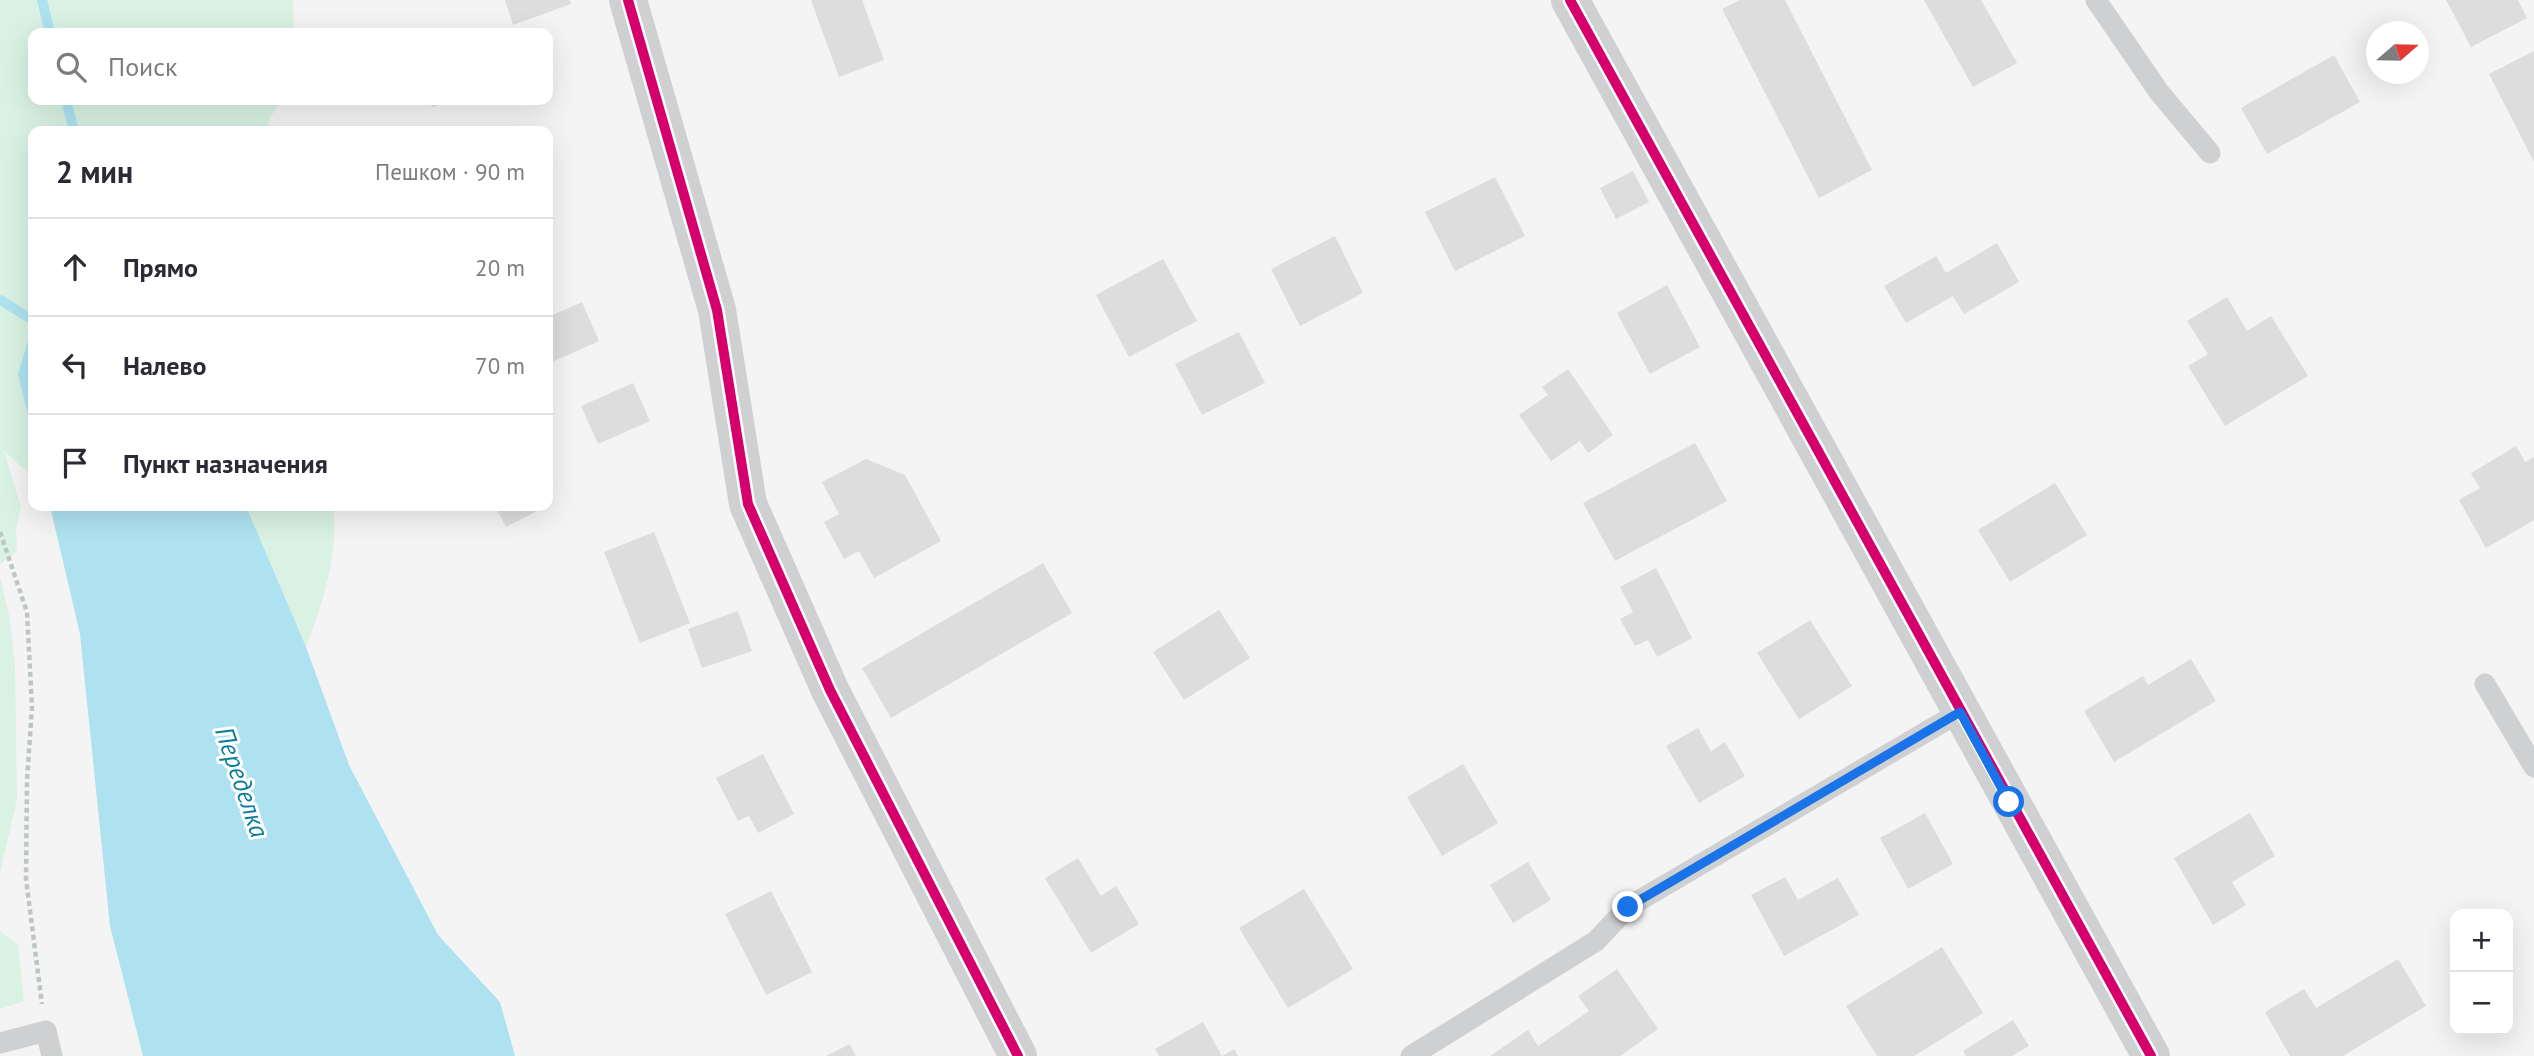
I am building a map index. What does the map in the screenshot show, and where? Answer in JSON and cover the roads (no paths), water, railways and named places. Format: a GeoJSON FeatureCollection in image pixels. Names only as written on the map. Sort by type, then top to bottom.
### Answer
{"type":"FeatureCollection","features":[{"type":"Feature","properties":{"kind":"street"},"geometry":{"type":"LineString","coordinates":[[628,0],[717,310],[748,503],[830,690],[1018,1056]]}},
{"type":"Feature","properties":{"kind":"street"},"geometry":{"type":"LineString","coordinates":[[1570,0],[2151,1056]]}},
{"type":"Feature","properties":{"kind":"lane"},"geometry":{"type":"LineString","coordinates":[[2096,0],[2159,92],[2210,153]]}},
{"type":"Feature","properties":{"kind":"lane"},"geometry":{"type":"LineString","coordinates":[[2485,684],[2534,766]]}},
{"type":"Feature","properties":{"kind":"lane"},"geometry":{"type":"LineString","coordinates":[[1411,1056],[1596,941],[1628,907],[1960,712]]}},
{"type":"Feature","properties":{"kind":"lane"},"geometry":{"type":"LineString","coordinates":[[0,1044],[46,1031],[52,1056]]}},
{"type":"Feature","properties":{"kind":"water"},"geometry":{"type":"Polygon","coordinates":[[[28,340],[28,416],[18,374],[28,340]]]}},
{"type":"Feature","properties":{"kind":"water"},"geometry":{"type":"Polygon","coordinates":[[[51,511],[248,511],[306,647],[349,765],[438,935],[500,1002],[515,1056],[143,1056],[110,926],[80,634],[51,511]]]}},
{"type":"Feature","properties":{"kind":"waterway","name":"Переделка"},"geometry":{"type":"LineString","coordinates":[[42,0],[49,28]]}},
{"type":"Feature","properties":{"kind":"waterway","name":"Переделка"},"geometry":{"type":"LineString","coordinates":[[67,105],[73,126]]}},
{"type":"Feature","properties":{"kind":"waterway"},"geometry":{"type":"LineString","coordinates":[[0,300],[28,317]]}}]}
